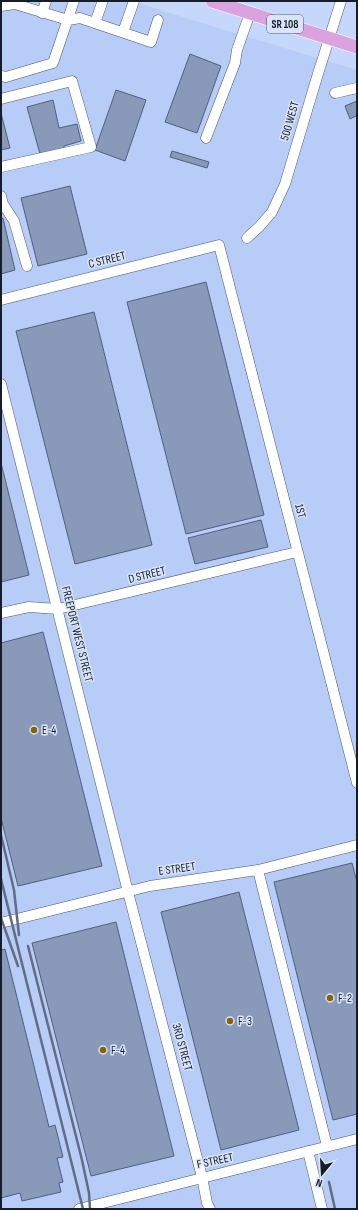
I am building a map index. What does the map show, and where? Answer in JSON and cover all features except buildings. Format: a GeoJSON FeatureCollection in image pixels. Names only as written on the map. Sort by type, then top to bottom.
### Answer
{"type":"FeatureCollection","features":[{"type":"Feature","properties":{"kind":"main road","name":"SR 108"},"geometry":{"type":"LineString","coordinates":[[212,1],[357,47]]}},
{"type":"Feature","properties":{"kind":"street"},"geometry":{"type":"LineString","coordinates":[[42,13],[46,1]]}},
{"type":"Feature","properties":{"kind":"street"},"geometry":{"type":"LineString","coordinates":[[1,76],[6,77],[53,63],[74,1]]}},
{"type":"Feature","properties":{"kind":"street"},"geometry":{"type":"LineString","coordinates":[[123,32],[134,1]]}},
{"type":"Feature","properties":{"kind":"street","name":"500 WEST"},"geometry":{"type":"LineString","coordinates":[[247,238],[260,228],[272,212],[286,184],[341,1]]}},
{"type":"Feature","properties":{"kind":"street"},"geometry":{"type":"LineString","coordinates":[[1,6],[15,2],[42,13],[68,20],[80,18],[151,42],[158,20]]}},
{"type":"Feature","properties":{"kind":"street"},"geometry":{"type":"LineString","coordinates":[[95,23],[102,3]]}},
{"type":"Feature","properties":{"kind":"street"},"geometry":{"type":"LineString","coordinates":[[206,138],[235,63],[237,50],[250,13]]}},
{"type":"Feature","properties":{"kind":"street"},"geometry":{"type":"LineString","coordinates":[[1,99],[72,81],[91,146],[1,167]]}},
{"type":"Feature","properties":{"kind":"street"},"geometry":{"type":"LineString","coordinates":[[335,93],[357,88]]}},
{"type":"Feature","properties":{"kind":"street"},"geometry":{"type":"LineString","coordinates":[[1,196],[3,204],[14,221],[27,266]]}},
{"type":"Feature","properties":{"kind":"street","name":"C STREET"},"geometry":{"type":"LineString","coordinates":[[1,300],[219,245]]}},
{"type":"Feature","properties":{"kind":"street","name":"1ST"},"geometry":{"type":"LineString","coordinates":[[219,245],[357,783]]}},
{"type":"Feature","properties":{"kind":"street","name":"FREEPORT WEST STREET"},"geometry":{"type":"LineString","coordinates":[[1,384],[128,892]]}},
{"type":"Feature","properties":{"kind":"street","name":"D STREET"},"geometry":{"type":"LineString","coordinates":[[1,613],[29,607],[58,609],[297,552]]}},
{"type":"Feature","properties":{"kind":"street","name":"E STREET"},"geometry":{"type":"LineString","coordinates":[[1,923],[150,886],[258,870],[357,845]]}},
{"type":"Feature","properties":{"kind":"street"},"geometry":{"type":"LineString","coordinates":[[258,870],[327,1146]]}},
{"type":"Feature","properties":{"kind":"street","name":"3RD STREET"},"geometry":{"type":"LineString","coordinates":[[128,892],[202,1177],[207,1203],[210,1209]]}},
{"type":"Feature","properties":{"kind":"street","name":"F STREET"},"geometry":{"type":"LineString","coordinates":[[79,1209],[357,1138]]}},
{"type":"Feature","properties":{"kind":"street"},"geometry":{"type":"LineString","coordinates":[[308,1151],[322,1209]]}},
{"type":"Feature","properties":{"kind":"shaded area"},"geometry":{"type":"Polygon","coordinates":[[[1,1],[131,1],[357,70],[357,1209],[1,1209],[1,1]]]}},
{"type":"Feature","properties":{"kind":"railway"},"geometry":{"type":"LineString","coordinates":[[1,835],[14,890],[19,935]]}},
{"type":"Feature","properties":{"kind":"railway"},"geometry":{"type":"LineString","coordinates":[[1,879],[83,1209]]}},
{"type":"Feature","properties":{"kind":"railway"},"geometry":{"type":"LineString","coordinates":[[1,918],[18,966]]}},
{"type":"Feature","properties":{"kind":"railway"},"geometry":{"type":"LineString","coordinates":[[28,946],[82,1160],[89,1193],[90,1209]]}},
{"type":"Feature","properties":{"kind":"railway"},"geometry":{"type":"LineString","coordinates":[[329,1182],[335,1209]]}},
{"type":"Feature","properties":{"kind":"place","name":"E-4"},"geometry":{"type":"Point","coordinates":[34,730]}},
{"type":"Feature","properties":{"kind":"place","name":"F-2"},"geometry":{"type":"Point","coordinates":[330,998]}},
{"type":"Feature","properties":{"kind":"place","name":"F-3"},"geometry":{"type":"Point","coordinates":[230,1021]}},
{"type":"Feature","properties":{"kind":"place","name":"F-4"},"geometry":{"type":"Point","coordinates":[103,1050]}}]}
